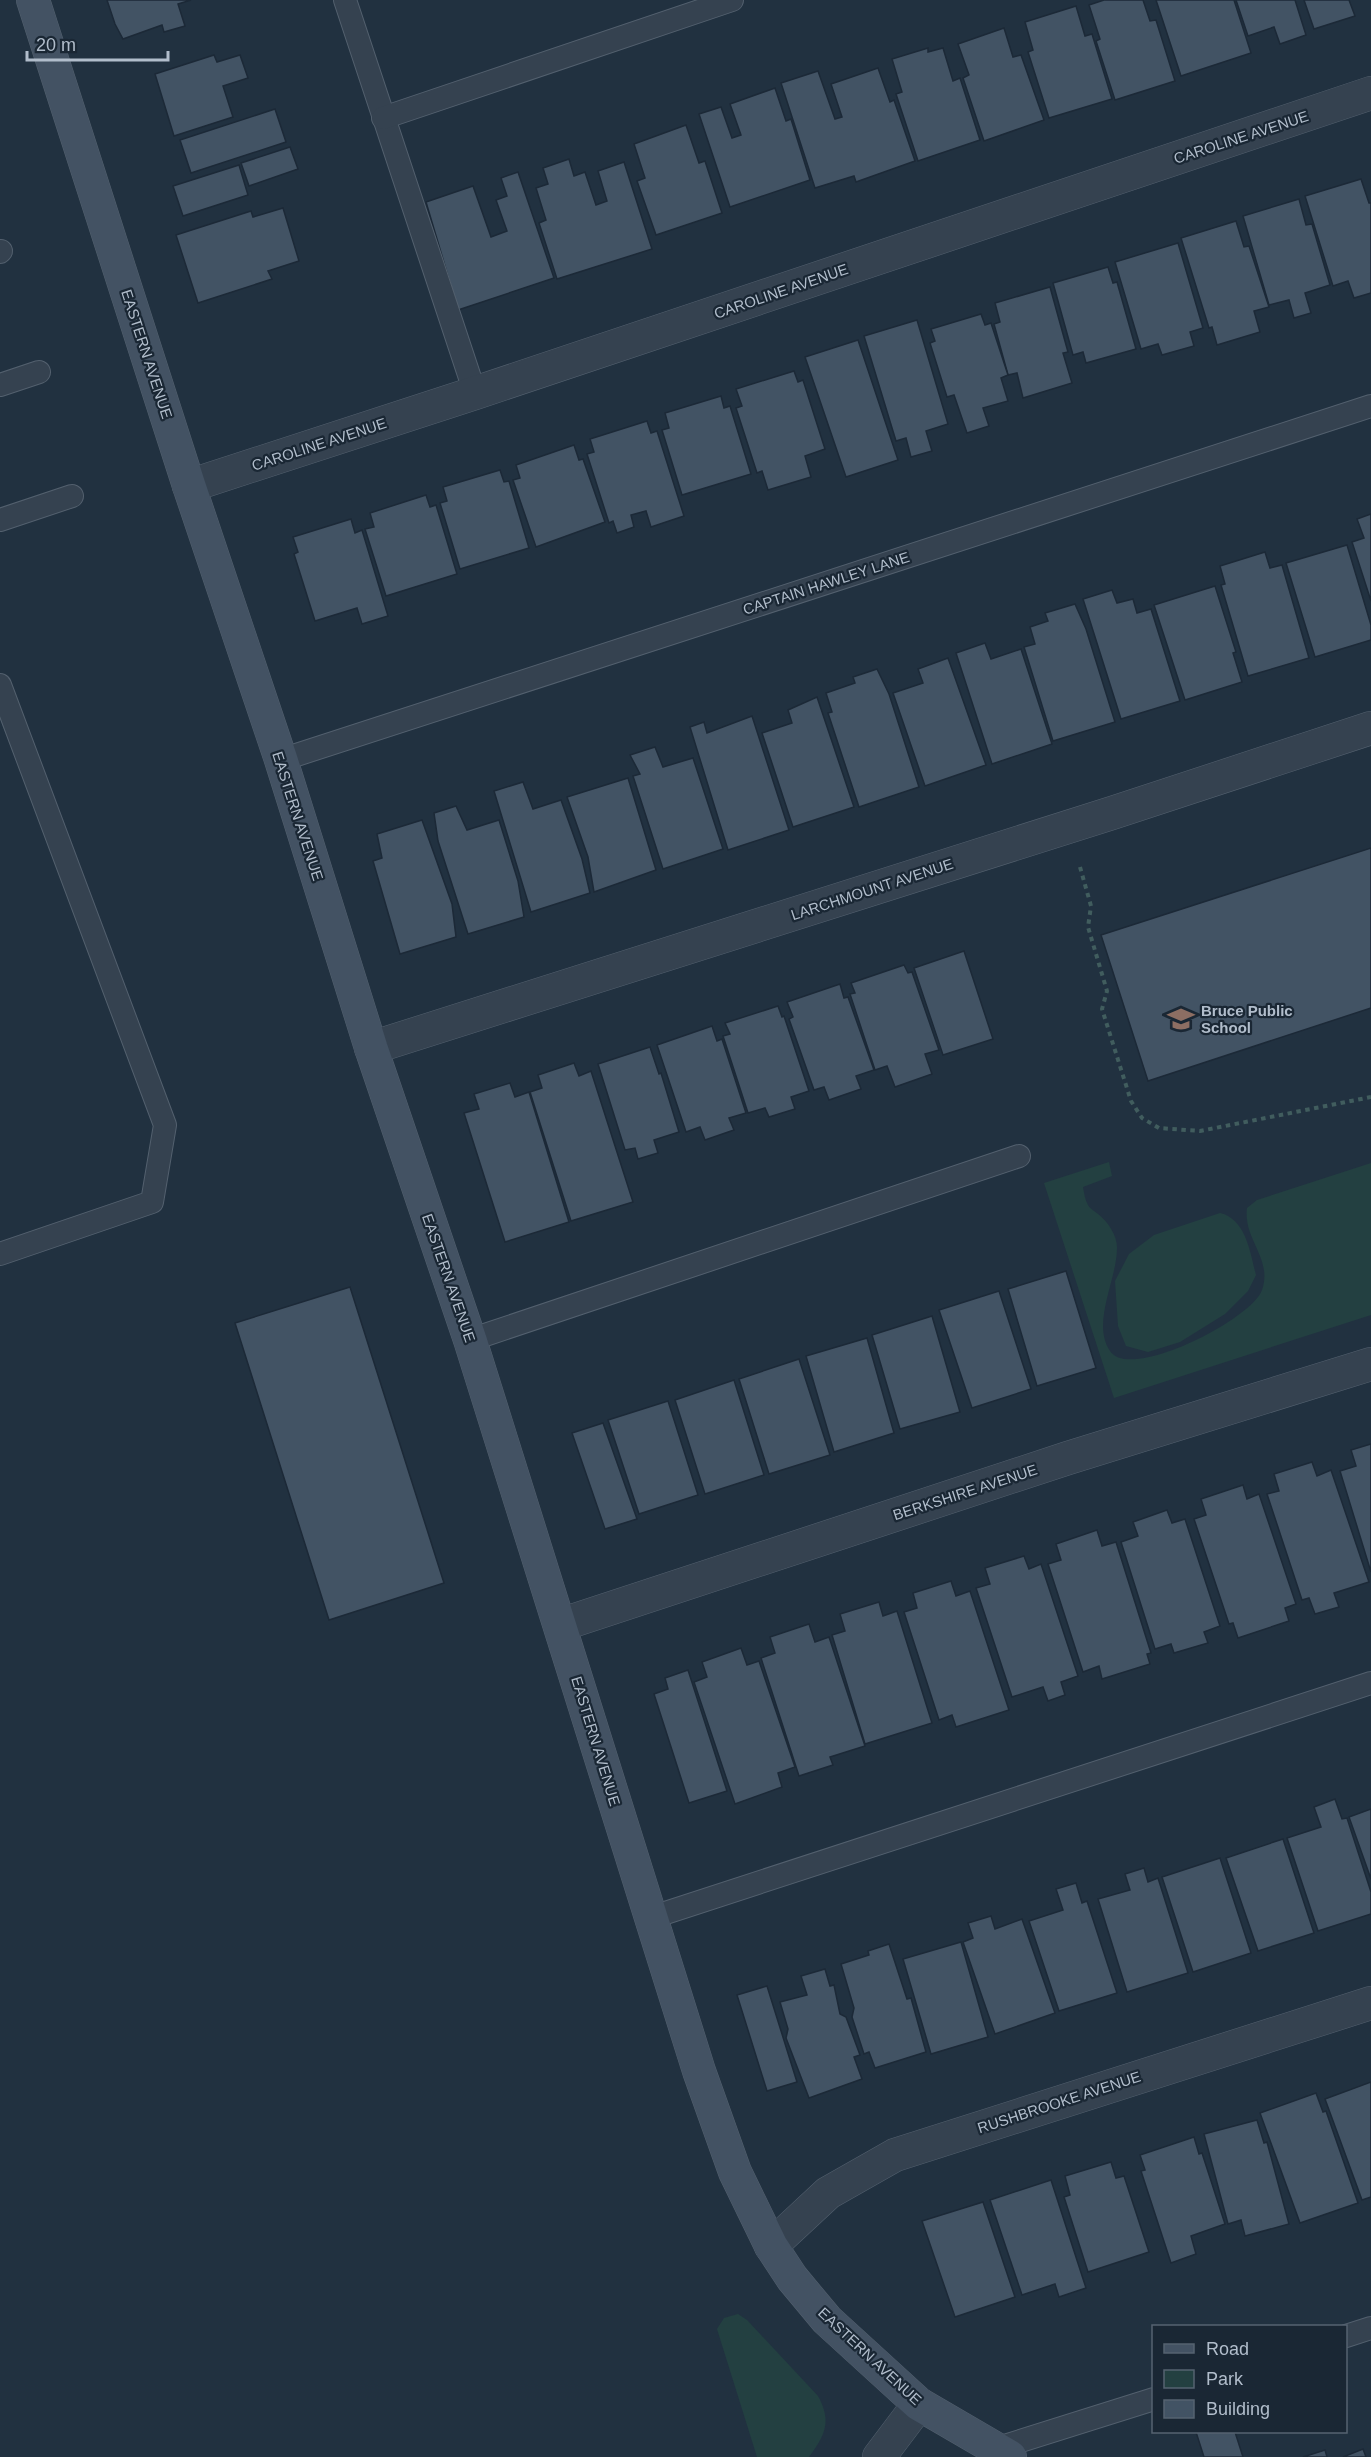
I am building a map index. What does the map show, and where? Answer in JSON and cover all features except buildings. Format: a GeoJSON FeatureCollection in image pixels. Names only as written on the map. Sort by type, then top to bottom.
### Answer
{"type":"FeatureCollection","features":[{"type":"Feature","properties":{"kind":"main road","name":"EASTERN AVENUE"},"geometry":{"type":"LineString","coordinates":[[33,0],[189,486],[281,760],[371,1048],[470,1340],[650,1918],[699,2071],[735,2172],[771,2246],[792,2278],[827,2320],[919,2404],[1003,2453]]}},
{"type":"Feature","properties":{"kind":"street","name":"CAROLINE AVENUE"},"geometry":{"type":"LineString","coordinates":[[189,486],[476,393],[1371,93]]}},
{"type":"Feature","properties":{"kind":"street","name":"LARCHMOUNT AVENUE"},"geometry":{"type":"LineString","coordinates":[[371,1048],[1371,728]]}},
{"type":"Feature","properties":{"kind":"street","name":"BERKSHIRE AVENUE"},"geometry":{"type":"LineString","coordinates":[[560,1625],[1079,1455],[1371,1364]]}},
{"type":"Feature","properties":{"kind":"street","name":"RUSHBROOKE AVENUE"},"geometry":{"type":"LineString","coordinates":[[771,2246],[828,2193],[895,2155],[1371,2003]]}},
{"type":"Feature","properties":{"kind":"street"},"geometry":{"type":"LineString","coordinates":[[879,2457],[919,2404]]}},
{"type":"Feature","properties":{"kind":"lane"},"geometry":{"type":"LineString","coordinates":[[345,0],[476,393]]}},
{"type":"Feature","properties":{"kind":"lane"},"geometry":{"type":"LineString","coordinates":[[383,118],[732,0]]}},
{"type":"Feature","properties":{"kind":"lane"},"geometry":{"type":"LineString","coordinates":[[0,384],[39,372]]}},
{"type":"Feature","properties":{"kind":"lane","name":"CAPTAIN HAWLEY LANE"},"geometry":{"type":"LineString","coordinates":[[281,760],[1371,406]]}},
{"type":"Feature","properties":{"kind":"lane"},"geometry":{"type":"LineString","coordinates":[[0,520],[72,496]]}},
{"type":"Feature","properties":{"kind":"lane"},"geometry":{"type":"LineString","coordinates":[[0,685],[165,1125],[152,1202],[0,1254]]}},
{"type":"Feature","properties":{"kind":"lane"},"geometry":{"type":"LineString","coordinates":[[470,1340],[1019,1156]]}},
{"type":"Feature","properties":{"kind":"lane"},"geometry":{"type":"LineString","coordinates":[[650,1918],[1371,1683]]}},
{"type":"Feature","properties":{"kind":"lane"},"geometry":{"type":"LineString","coordinates":[[1347,2336],[1371,2328]]}},
{"type":"Feature","properties":{"kind":"lane"},"geometry":{"type":"LineString","coordinates":[[1003,2453],[1152,2399]]}},
{"type":"Feature","properties":{"kind":"path"},"geometry":{"type":"LineString","coordinates":[[1079,865],[1091,906],[1088,927],[1107,991],[1102,1009],[1131,1101],[1142,1118],[1159,1128],[1200,1131],[1371,1097]]}},
{"type":"Feature","properties":{"kind":"green space"},"geometry":{"type":"Polygon","coordinates":[[[1109,1162],[1112,1176],[1083,1187],[1088,1205],[1102,1217],[1114,1234],[1117,1243],[1103,1328],[1110,1351],[1122,1358],[1141,1359],[1164,1353],[1190,1343],[1237,1316],[1253,1302],[1262,1290],[1264,1279],[1261,1258],[1249,1230],[1247,1208],[1257,1200],[1371,1163],[1371,1315],[1114,1398],[1044,1183],[1109,1162]]]}},
{"type":"Feature","properties":{"kind":"green space"},"geometry":{"type":"Polygon","coordinates":[[[1220,1213],[1236,1222],[1246,1238],[1256,1275],[1248,1291],[1225,1314],[1180,1342],[1148,1352],[1126,1346],[1118,1326],[1115,1281],[1129,1254],[1154,1235],[1220,1213]]]}},
{"type":"Feature","properties":{"kind":"green space"},"geometry":{"type":"Polygon","coordinates":[[[738,2314],[747,2320],[818,2396],[825,2413],[825,2428],[809,2457],[757,2457],[717,2329],[724,2318],[738,2314]]]}},
{"type":"Feature","properties":{"kind":"place","name":"Bruce Public School"},"geometry":{"type":"Point","coordinates":[1181,1019]}}]}
